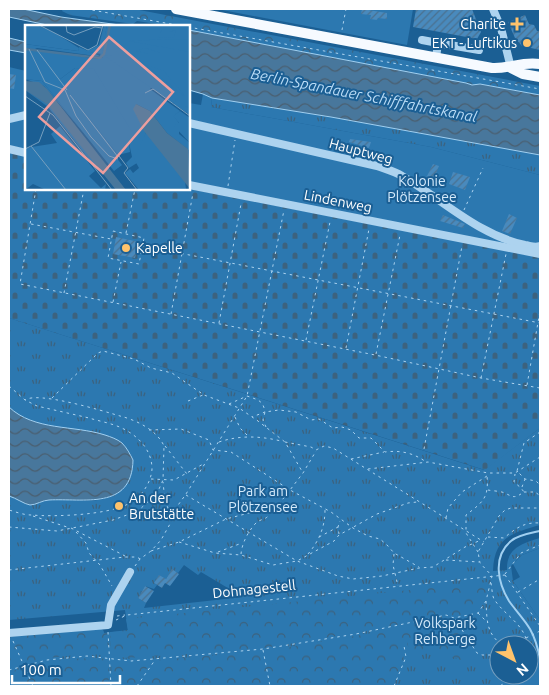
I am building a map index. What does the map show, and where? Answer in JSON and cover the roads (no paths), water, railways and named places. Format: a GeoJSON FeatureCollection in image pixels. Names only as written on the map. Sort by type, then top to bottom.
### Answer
{"type":"FeatureCollection","features":[{"type":"Feature","properties":{"kind":"main road"},"geometry":{"type":"LineString","coordinates":[[176,9],[492,68],[511,68],[523,74],[540,77]]}},
{"type":"Feature","properties":{"kind":"main road"},"geometry":{"type":"LineString","coordinates":[[511,68],[520,63],[540,64]]}},
{"type":"Feature","properties":{"kind":"street"},"geometry":{"type":"LineString","coordinates":[[493,9],[501,28],[511,68]]}},
{"type":"Feature","properties":{"kind":"street"},"geometry":{"type":"LineString","coordinates":[[422,40],[480,50]]}},
{"type":"Feature","properties":{"kind":"street"},"geometry":{"type":"LineString","coordinates":[[436,58],[438,43]]}},
{"type":"Feature","properties":{"kind":"street"},"geometry":{"type":"LineString","coordinates":[[9,119],[25,115]]}},
{"type":"Feature","properties":{"kind":"street","name":"Hauptweg"},"geometry":{"type":"LineString","coordinates":[[190,123],[377,166],[401,175],[484,229],[515,246],[536,248],[540,246]]}},
{"type":"Feature","properties":{"kind":"street"},"geometry":{"type":"LineString","coordinates":[[9,150],[25,153]]}},
{"type":"Feature","properties":{"kind":"street","name":"Lindenweg"},"geometry":{"type":"LineString","coordinates":[[191,188],[227,192],[515,246],[540,254]]}},
{"type":"Feature","properties":{"kind":"street"},"geometry":{"type":"LineString","coordinates":[[9,633],[108,624],[111,605],[130,572]]}},
{"type":"Feature","properties":{"kind":"water"},"geometry":{"type":"Polygon","coordinates":[[[9,9],[23,9],[61,17],[120,25],[47,25],[9,17],[9,9]]]}},
{"type":"Feature","properties":{"kind":"water","name":"Berlin-Spandauer Schifffahrtskanal"},"geometry":{"type":"Polygon","coordinates":[[[190,30],[472,85],[480,84],[540,95],[540,155],[331,117],[212,98],[190,90],[190,30]]]}},
{"type":"Feature","properties":{"kind":"water"},"geometry":{"type":"Polygon","coordinates":[[[9,38],[25,42],[25,53],[9,50],[9,38]]]}},
{"type":"Feature","properties":{"kind":"water"},"geometry":{"type":"Polygon","coordinates":[[[9,407],[19,415],[42,424],[93,432],[120,442],[127,449],[133,460],[130,476],[124,487],[115,495],[103,498],[90,500],[49,500],[30,505],[9,496],[9,407]]]}},
{"type":"Feature","properties":{"kind":"waterway"},"geometry":{"type":"LineString","coordinates":[[540,531],[511,541],[505,547],[499,562],[500,578],[505,594],[530,629],[540,659]]}},
{"type":"Feature","properties":{"kind":"place","name":"Charite"},"geometry":{"type":"Point","coordinates":[517,24]}},
{"type":"Feature","properties":{"kind":"place","name":"EKT - Luftikus"},"geometry":{"type":"Point","coordinates":[527,43]}},
{"type":"Feature","properties":{"kind":"place","name":"Kapelle"},"geometry":{"type":"Point","coordinates":[126,248]}},
{"type":"Feature","properties":{"kind":"place","name":"An der Brutstätte"},"geometry":{"type":"Point","coordinates":[119,506]}},
{"type":"Feature","properties":{"kind":"park label","name":"Kolonie Plötzensee"},"geometry":{"type":"Point","coordinates":[422,190]}},
{"type":"Feature","properties":{"kind":"park label","name":"Park am Plötzensee"},"geometry":{"type":"Point","coordinates":[263,500]}},
{"type":"Feature","properties":{"kind":"park label","name":"Volkspark Rehberge"},"geometry":{"type":"Point","coordinates":[445,632]}}]}
